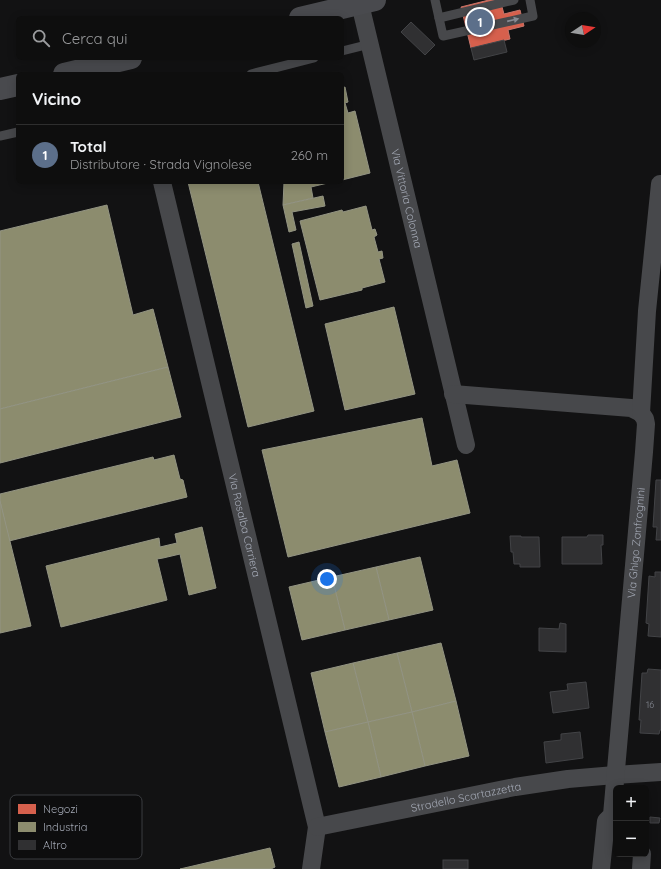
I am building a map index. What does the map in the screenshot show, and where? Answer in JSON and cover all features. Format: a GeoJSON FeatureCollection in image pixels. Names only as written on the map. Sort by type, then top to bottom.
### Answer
{"type":"FeatureCollection","features":[{"type":"Feature","properties":{"kind":"main road"},"geometry":{"type":"LineString","coordinates":[[308,16],[368,2]]}},
{"type":"Feature","properties":{"kind":"main road"},"geometry":{"type":"LineString","coordinates":[[72,72],[123,60]]}},
{"type":"Feature","properties":{"kind":"main road"},"geometry":{"type":"LineString","coordinates":[[0,89],[16,85]]}},
{"type":"Feature","properties":{"kind":"street","name":"Via Vittoria Colonna"},"geometry":{"type":"LineString","coordinates":[[368,2],[370,44],[466,445]]}},
{"type":"Feature","properties":{"kind":"street","name":"Via Rosalba Carriera"},"geometry":{"type":"LineString","coordinates":[[162,184],[317,827],[311,869]]}},
{"type":"Feature","properties":{"kind":"street","name":"Via Ghigo Zanfrognini"},"geometry":{"type":"LineString","coordinates":[[615,775],[644,452],[646,424],[641,413],[647,311],[659,219],[660,184]]}},
{"type":"Feature","properties":{"kind":"street"},"geometry":{"type":"LineString","coordinates":[[453,394],[631,408],[641,413]]}},
{"type":"Feature","properties":{"kind":"street","name":"Stradello Scartazzetta"},"geometry":{"type":"LineString","coordinates":[[317,827],[515,787],[568,779],[661,772]]}},
{"type":"Feature","properties":{"kind":"street"},"geometry":{"type":"LineString","coordinates":[[615,775],[615,785]]}},
{"type":"Feature","properties":{"kind":"street"},"geometry":{"type":"LineString","coordinates":[[602,869],[606,821],[613,816]]}},
{"type":"Feature","properties":{"kind":"street"},"geometry":{"type":"LineString","coordinates":[[641,869],[642,857]]}},
{"type":"Feature","properties":{"kind":"lane"},"geometry":{"type":"LineString","coordinates":[[435,0],[443,36],[533,16],[530,0]]}},
{"type":"Feature","properties":{"kind":"lane"},"geometry":{"type":"LineString","coordinates":[[439,18],[514,0]]}},
{"type":"Feature","properties":{"kind":"lane"},"geometry":{"type":"LineString","coordinates":[[344,50],[370,44]]}},
{"type":"Feature","properties":{"kind":"lane"},"geometry":{"type":"LineString","coordinates":[[259,72],[306,60]]}},
{"type":"Feature","properties":{"kind":"lane"},"geometry":{"type":"LineString","coordinates":[[0,136],[16,132]]}},
{"type":"Feature","properties":{"kind":"building: Negozi"},"geometry":{"type":"Polygon","coordinates":[[[489,0],[500,0],[504,14],[520,10],[524,26],[508,30],[510,39],[471,48],[461,7],[489,0]]]}},
{"type":"Feature","properties":{"kind":"building: Industria"},"geometry":{"type":"Polygon","coordinates":[[[344,87],[348,102],[345,103],[348,113],[355,111],[370,173],[344,180],[344,87]]]}},
{"type":"Feature","properties":{"kind":"building: Industria"},"geometry":{"type":"Polygon","coordinates":[[[188,184],[258,184],[314,411],[248,427],[188,184]]]}},
{"type":"Feature","properties":{"kind":"building: Industria"},"geometry":{"type":"Polygon","coordinates":[[[284,184],[324,184],[311,187],[313,198],[283,205],[284,184]]]}},
{"type":"Feature","properties":{"kind":"building: Industria"},"geometry":{"type":"Polygon","coordinates":[[[323,196],[325,206],[292,212],[296,230],[289,232],[283,205],[323,196]]]}},
{"type":"Feature","properties":{"kind":"building: Industria"},"geometry":{"type":"Polygon","coordinates":[[[107,205],[133,315],[153,309],[168,367],[0,409],[0,231],[107,205]]]}},
{"type":"Feature","properties":{"kind":"building: Industria"},"geometry":{"type":"Polygon","coordinates":[[[366,206],[372,230],[375,229],[377,235],[374,237],[378,252],[382,251],[383,258],[379,259],[385,282],[362,288],[362,290],[320,300],[300,221],[342,210],[343,212],[366,206]]]}},
{"type":"Feature","properties":{"kind":"building: Industria"},"geometry":{"type":"Polygon","coordinates":[[[299,242],[313,306],[306,308],[292,244],[299,242]]]}},
{"type":"Feature","properties":{"kind":"building: Industria"},"geometry":{"type":"Polygon","coordinates":[[[394,307],[415,394],[345,410],[325,324],[394,307]]]}},
{"type":"Feature","properties":{"kind":"building: Industria"},"geometry":{"type":"Polygon","coordinates":[[[168,367],[181,417],[0,463],[0,409],[168,367]]]}},
{"type":"Feature","properties":{"kind":"building: Industria"},"geometry":{"type":"Polygon","coordinates":[[[422,418],[432,466],[457,460],[470,513],[288,557],[262,450],[422,418]]]}},
{"type":"Feature","properties":{"kind":"building: Industria"},"geometry":{"type":"Polygon","coordinates":[[[174,455],[180,479],[183,480],[187,497],[9,541],[0,501],[0,494],[153,457],[154,460],[174,455]]]}},
{"type":"Feature","properties":{"kind":"building: Industria"},"geometry":{"type":"Polygon","coordinates":[[[0,501],[31,626],[0,633],[0,501]]]}},
{"type":"Feature","properties":{"kind":"building: Industria"},"geometry":{"type":"Polygon","coordinates":[[[202,527],[216,588],[189,595],[180,554],[157,559],[167,600],[61,627],[46,566],[159,538],[160,547],[177,543],[175,534],[202,527]]]}},
{"type":"Feature","properties":{"kind":"building: Industria"},"geometry":{"type":"Polygon","coordinates":[[[420,557],[433,610],[389,620],[376,567],[420,557]]]}},
{"type":"Feature","properties":{"kind":"building: Industria"},"geometry":{"type":"Polygon","coordinates":[[[376,567],[389,620],[345,630],[332,577],[376,567]]]}},
{"type":"Feature","properties":{"kind":"building: Industria"},"geometry":{"type":"Polygon","coordinates":[[[332,577],[345,630],[302,640],[289,587],[332,577]]]}},
{"type":"Feature","properties":{"kind":"building: Industria"},"geometry":{"type":"Polygon","coordinates":[[[441,643],[456,701],[412,712],[397,653],[441,643]]]}},
{"type":"Feature","properties":{"kind":"building: Industria"},"geometry":{"type":"Polygon","coordinates":[[[397,653],[412,712],[368,722],[353,663],[397,653]]]}},
{"type":"Feature","properties":{"kind":"building: Industria"},"geometry":{"type":"Polygon","coordinates":[[[353,663],[368,722],[325,732],[311,673],[353,663]]]}},
{"type":"Feature","properties":{"kind":"building: Industria"},"geometry":{"type":"Polygon","coordinates":[[[456,701],[469,756],[425,766],[412,712],[456,701]]]}},
{"type":"Feature","properties":{"kind":"building: Industria"},"geometry":{"type":"Polygon","coordinates":[[[412,712],[425,766],[381,777],[368,722],[412,712]]]}},
{"type":"Feature","properties":{"kind":"building: Industria"},"geometry":{"type":"Polygon","coordinates":[[[368,722],[381,777],[339,787],[325,732],[368,722]]]}},
{"type":"Feature","properties":{"kind":"building: Industria"},"geometry":{"type":"Polygon","coordinates":[[[270,848],[275,867],[271,869],[180,869],[270,848]]]}},
{"type":"Feature","properties":{"kind":"building: Altro"},"geometry":{"type":"Polygon","coordinates":[[[411,22],[435,45],[425,55],[401,32],[411,22]]]}},
{"type":"Feature","properties":{"kind":"building: Altro"},"geometry":{"type":"Polygon","coordinates":[[[504,40],[507,52],[474,60],[471,48],[504,40]]]}},
{"type":"Feature","properties":{"kind":"building: Altro"},"geometry":{"type":"Polygon","coordinates":[[[656,480],[661,480],[661,540],[656,540],[657,527],[653,527],[656,480]]]}},
{"type":"Feature","properties":{"kind":"building: Altro"},"geometry":{"type":"Polygon","coordinates":[[[588,535],[603,535],[603,545],[601,545],[602,564],[562,564],[562,537],[587,537],[588,535]]]}},
{"type":"Feature","properties":{"kind":"building: Altro"},"geometry":{"type":"Polygon","coordinates":[[[510,536],[539,537],[540,567],[520,567],[520,564],[514,564],[513,552],[511,552],[510,536]]]}},
{"type":"Feature","properties":{"kind":"building: Altro"},"geometry":{"type":"Polygon","coordinates":[[[655,572],[661,572],[661,637],[648,636],[649,624],[646,623],[649,576],[655,577],[655,572]]]}},
{"type":"Feature","properties":{"kind":"building: Altro"},"geometry":{"type":"Polygon","coordinates":[[[560,623],[566,624],[566,652],[539,651],[539,628],[559,629],[560,623]]]}},
{"type":"Feature","properties":{"kind":"building: Altro"},"geometry":{"type":"Polygon","coordinates":[[[648,669],[661,670],[661,730],[659,734],[640,733],[641,720],[639,720],[642,673],[647,673],[648,669]]]}},
{"type":"Feature","properties":{"kind":"building: Altro"},"geometry":{"type":"Polygon","coordinates":[[[586,682],[589,708],[553,713],[550,692],[568,690],[567,684],[586,682]]]}},
{"type":"Feature","properties":{"kind":"building: Altro"},"geometry":{"type":"Polygon","coordinates":[[[580,732],[583,758],[546,763],[544,742],[561,740],[561,734],[580,732]]]}},
{"type":"Feature","properties":{"kind":"building: Altro"},"geometry":{"type":"Polygon","coordinates":[[[650,817],[660,818],[659,823],[650,823],[650,817]]]}},
{"type":"Feature","properties":{"kind":"building: Altro"},"geometry":{"type":"Polygon","coordinates":[[[443,860],[468,860],[468,869],[443,869],[443,860]]]}},
{"type":"Feature","properties":{"kind":"place","name":"Total"},"geometry":{"type":"Point","coordinates":[480,22]}}]}
